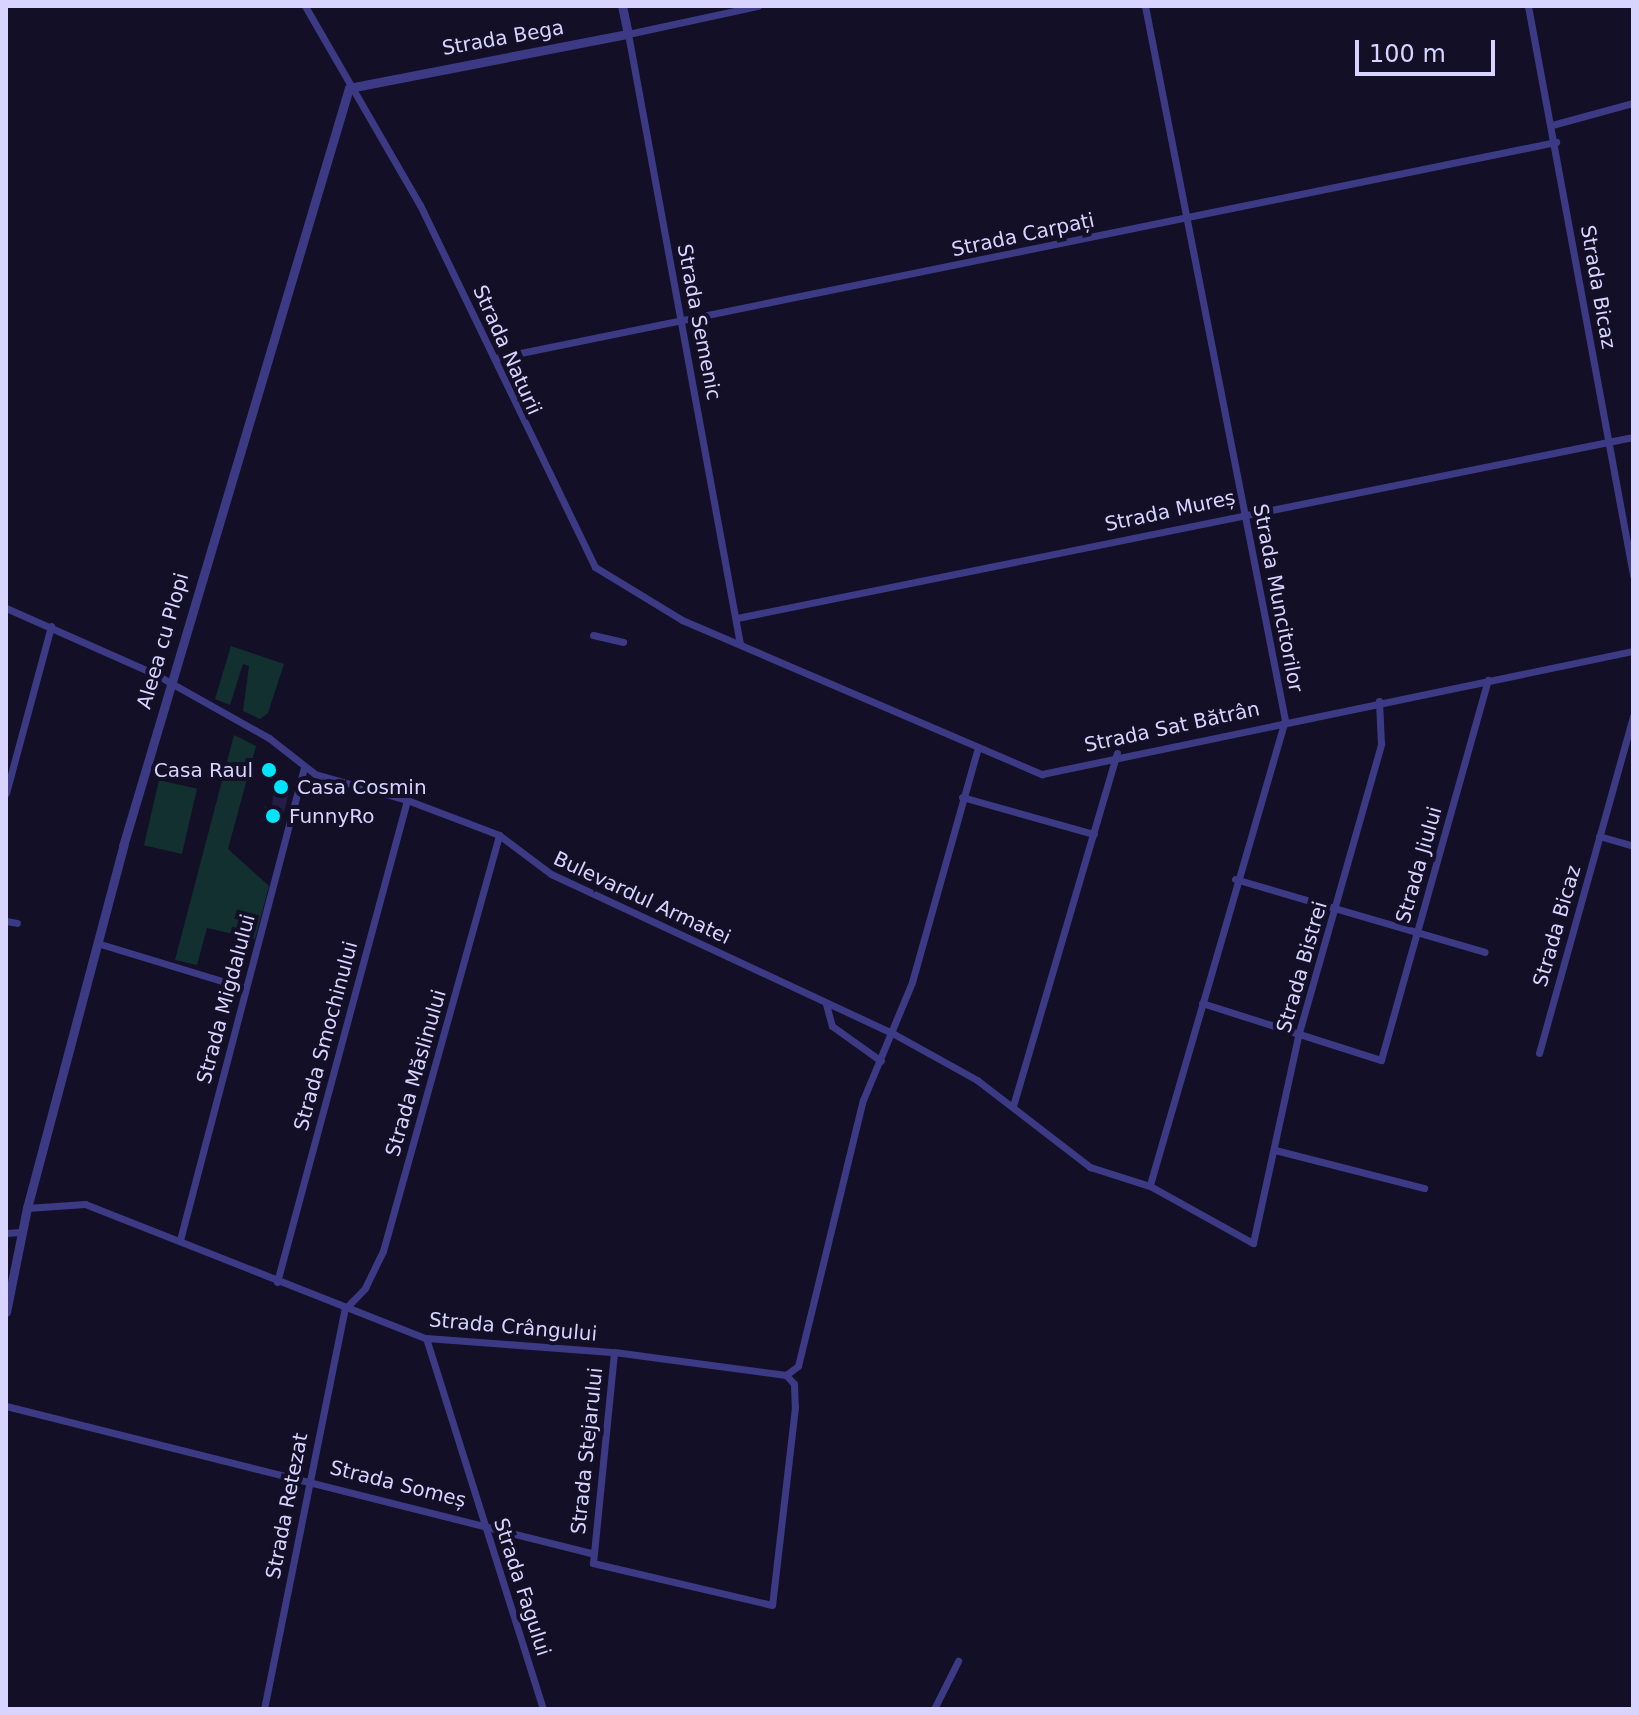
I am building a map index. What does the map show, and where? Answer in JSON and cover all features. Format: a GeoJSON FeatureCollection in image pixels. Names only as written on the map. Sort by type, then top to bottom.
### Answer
{"type":"FeatureCollection","features":[{"type":"Feature","properties":{"kind":"street","name":"Strada Naturii"},"geometry":{"type":"LineString","coordinates":[[305,6],[349,88],[381,132],[496,358],[595,567],[637,597],[740,644]]}},
{"type":"Feature","properties":{"kind":"street","name":"Strada Semenic"},"geometry":{"type":"LineString","coordinates":[[622,6],[740,644]]}},
{"type":"Feature","properties":{"kind":"street","name":"Strada Bega"},"geometry":{"type":"LineString","coordinates":[[349,88],[758,6]]}},
{"type":"Feature","properties":{"kind":"street","name":"Strada Muncitorilor"},"geometry":{"type":"LineString","coordinates":[[1145,6],[1285,720],[1235,879],[1150,1186]]}},
{"type":"Feature","properties":{"kind":"street","name":"Strada Bicaz"},"geometry":{"type":"LineString","coordinates":[[1528,6],[1556,142],[1633,575]]}},
{"type":"Feature","properties":{"kind":"street","name":"Aleea cu Plopi"},"geometry":{"type":"LineString","coordinates":[[6,1312],[27,1208],[170,682],[349,88]]}},
{"type":"Feature","properties":{"kind":"street"},"geometry":{"type":"LineString","coordinates":[[1552,125],[1633,103]]}},
{"type":"Feature","properties":{"kind":"street","name":"Strada Carpați"},"geometry":{"type":"LineString","coordinates":[[496,358],[681,323],[1556,142]]}},
{"type":"Feature","properties":{"kind":"street","name":"Strada Mureș"},"geometry":{"type":"LineString","coordinates":[[737,618],[1245,512],[1633,437]]}},
{"type":"Feature","properties":{"kind":"street","name":"Bulevardul Armatei"},"geometry":{"type":"LineString","coordinates":[[6,608],[170,682],[269,738],[304,766],[499,835],[551,874],[894,1034],[1013,1106],[1090,1167],[1150,1186],[1253,1243]]}},
{"type":"Feature","properties":{"kind":"street"},"geometry":{"type":"LineString","coordinates":[[6,793],[51,626]]}},
{"type":"Feature","properties":{"kind":"street"},"geometry":{"type":"LineString","coordinates":[[593,635],[623,642]]}},
{"type":"Feature","properties":{"kind":"street","name":"Strada Sat Bătrân"},"geometry":{"type":"LineString","coordinates":[[740,644],[977,751],[1042,774],[1117,753],[1633,651]]}},
{"type":"Feature","properties":{"kind":"street","name":"Strada Jiului"},"geometry":{"type":"LineString","coordinates":[[1298,1036],[1381,1060],[1488,680]]}},
{"type":"Feature","properties":{"kind":"street","name":"Strada Bistrei"},"geometry":{"type":"LineString","coordinates":[[1253,1243],[1298,1036],[1381,744],[1379,701]]}},
{"type":"Feature","properties":{"kind":"street","name":"Strada Bicaz"},"geometry":{"type":"LineString","coordinates":[[1539,1053],[1599,836],[1630,741],[1633,716]]}},
{"type":"Feature","properties":{"kind":"street"},"geometry":{"type":"LineString","coordinates":[[786,1375],[798,1366],[863,1100],[894,1034],[977,751]]}},
{"type":"Feature","properties":{"kind":"street"},"geometry":{"type":"LineString","coordinates":[[1013,1106],[1117,753]]}},
{"type":"Feature","properties":{"kind":"street","name":"Strada Migdalului"},"geometry":{"type":"LineString","coordinates":[[180,1240],[304,766]]}},
{"type":"Feature","properties":{"kind":"street"},"geometry":{"type":"LineString","coordinates":[[962,797],[1094,834]]}},
{"type":"Feature","properties":{"kind":"street","name":"Strada Smochinului"},"geometry":{"type":"LineString","coordinates":[[277,1282],[407,800]]}},
{"type":"Feature","properties":{"kind":"street","name":"Strada Măslinului"},"geometry":{"type":"LineString","coordinates":[[345,1309],[365,1288],[383,1251],[499,835]]}},
{"type":"Feature","properties":{"kind":"street"},"geometry":{"type":"LineString","coordinates":[[1599,836],[1633,846]]}},
{"type":"Feature","properties":{"kind":"street"},"geometry":{"type":"LineString","coordinates":[[1235,879],[1485,952]]}},
{"type":"Feature","properties":{"kind":"street"},"geometry":{"type":"LineString","coordinates":[[6,921],[17,923]]}},
{"type":"Feature","properties":{"kind":"street"},"geometry":{"type":"LineString","coordinates":[[97,943],[245,988]]}},
{"type":"Feature","properties":{"kind":"street"},"geometry":{"type":"LineString","coordinates":[[1202,1003],[1298,1036]]}},
{"type":"Feature","properties":{"kind":"street"},"geometry":{"type":"LineString","coordinates":[[826,1004],[832,1026],[881,1061]]}},
{"type":"Feature","properties":{"kind":"street"},"geometry":{"type":"LineString","coordinates":[[1275,1150],[1424,1188]]}},
{"type":"Feature","properties":{"kind":"street","name":"Strada Crângului"},"geometry":{"type":"LineString","coordinates":[[27,1208],[85,1204],[345,1309],[426,1338],[614,1352],[786,1375]]}},
{"type":"Feature","properties":{"kind":"street"},"geometry":{"type":"LineString","coordinates":[[6,1233],[21,1232]]}},
{"type":"Feature","properties":{"kind":"street","name":"Strada Retezat"},"geometry":{"type":"LineString","coordinates":[[264,1709],[308,1478],[345,1309]]}},
{"type":"Feature","properties":{"kind":"street","name":"Strada Fagului"},"geometry":{"type":"LineString","coordinates":[[426,1338],[543,1709]]}},
{"type":"Feature","properties":{"kind":"street","name":"Strada Stejarului"},"geometry":{"type":"LineString","coordinates":[[591,1553],[614,1352]]}},
{"type":"Feature","properties":{"kind":"street","name":"Strada Someș"},"geometry":{"type":"LineString","coordinates":[[6,1406],[484,1522],[591,1553],[602,1569],[772,1605],[795,1407],[794,1384],[786,1375]]}},
{"type":"Feature","properties":{"kind":"street"},"geometry":{"type":"LineString","coordinates":[[934,1709],[958,1661]]}},
{"type":"Feature","properties":{"kind":"green space"},"geometry":{"type":"Polygon","coordinates":[[[231,646],[284,664],[268,713],[260,719],[243,711],[249,666],[243,664],[230,705],[215,699],[231,646]]]}},
{"type":"Feature","properties":{"kind":"green space"},"geometry":{"type":"Polygon","coordinates":[[[234,735],[256,746],[228,849],[269,886],[255,939],[207,928],[197,965],[175,960],[234,735]]]}},
{"type":"Feature","properties":{"kind":"green space"},"geometry":{"type":"Polygon","coordinates":[[[159,780],[197,789],[182,854],[144,845],[159,780]]]}},
{"type":"Feature","properties":{"kind":"building"},"geometry":{"type":"Polygon","coordinates":[[[274,779],[291,784],[281,825],[262,821],[265,806],[272,808],[274,779]]]}},
{"type":"Feature","properties":{"kind":"place","name":"Casa Raul"},"geometry":{"type":"Point","coordinates":[269,770]}},
{"type":"Feature","properties":{"kind":"place","name":"Casa Cosmin"},"geometry":{"type":"Point","coordinates":[281,787]}},
{"type":"Feature","properties":{"kind":"place","name":"FunnyRo"},"geometry":{"type":"Point","coordinates":[273,816]}}]}
